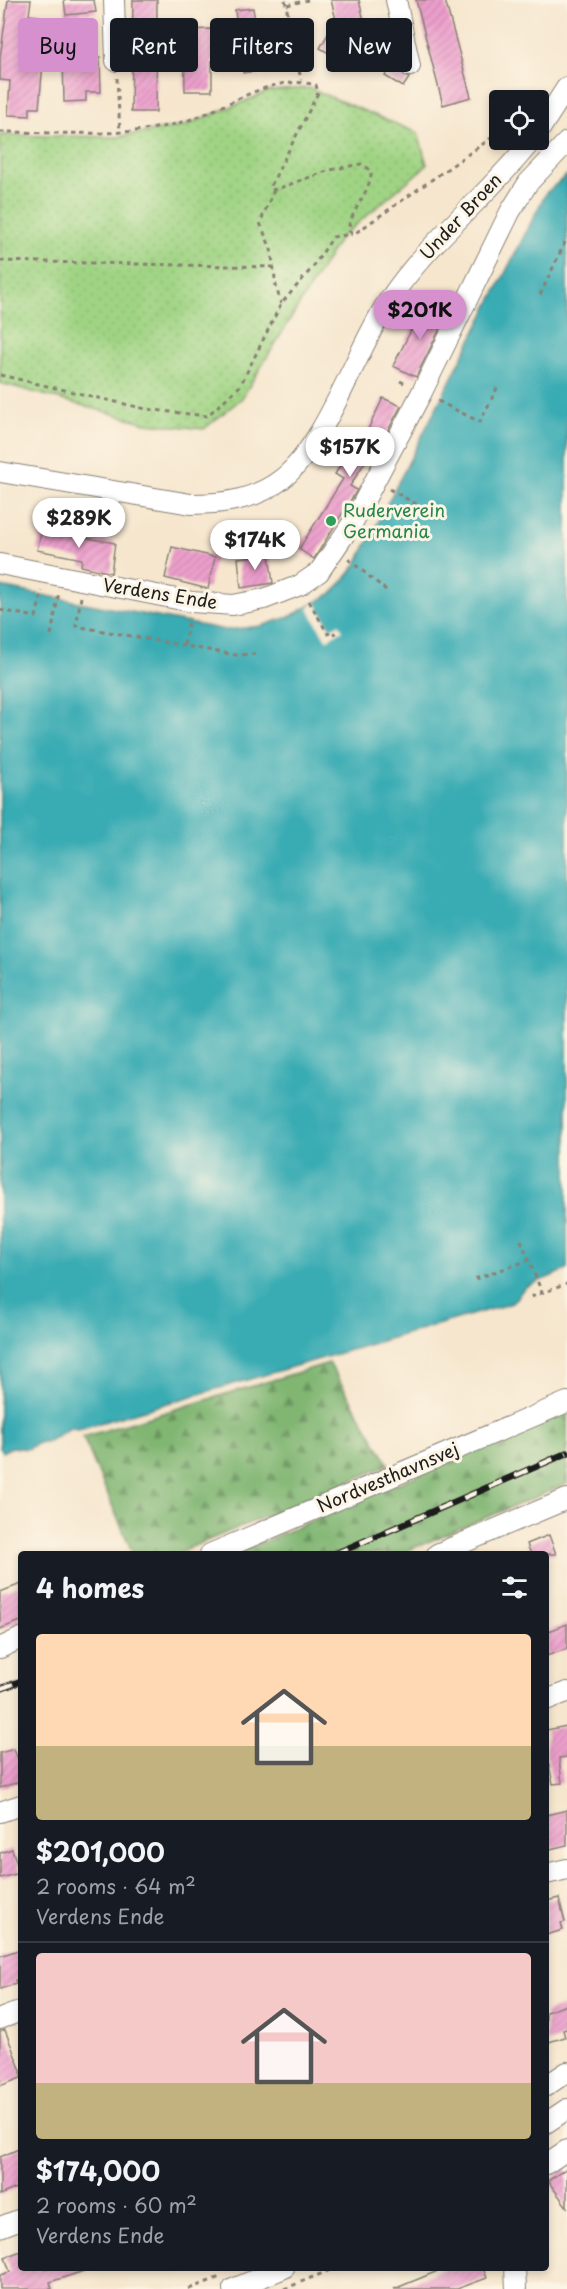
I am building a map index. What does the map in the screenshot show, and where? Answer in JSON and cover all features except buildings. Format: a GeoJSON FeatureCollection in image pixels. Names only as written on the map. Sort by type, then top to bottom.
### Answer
{"type":"FeatureCollection","features":[{"type":"Feature","properties":{"kind":"street"},"geometry":{"type":"LineString","coordinates":[[114,0],[115,18]]}},
{"type":"Feature","properties":{"kind":"street"},"geometry":{"type":"LineString","coordinates":[[396,0],[400,18]]}},
{"type":"Feature","properties":{"kind":"street"},"geometry":{"type":"LineString","coordinates":[[549,115],[567,87]]}},
{"type":"Feature","properties":{"kind":"street","name":"Verdens Ende"},"geometry":{"type":"LineString","coordinates":[[0,564],[192,602],[233,605],[264,599],[300,585],[320,572],[353,522],[422,392],[510,212],[528,183],[567,142]]}},
{"type":"Feature","properties":{"kind":"street","name":"Under Broen"},"geometry":{"type":"LineString","coordinates":[[0,472],[191,504],[222,504],[256,494],[282,479],[307,454],[387,304],[427,251],[523,150]]}},
{"type":"Feature","properties":{"kind":"street","name":"Nordvesthavnsvej"},"geometry":{"type":"LineString","coordinates":[[217,1551],[567,1402]]}},
{"type":"Feature","properties":{"kind":"street"},"geometry":{"type":"LineString","coordinates":[[444,1551],[567,1499]]}},
{"type":"Feature","properties":{"kind":"street"},"geometry":{"type":"LineString","coordinates":[[0,1648],[18,1639]]}},
{"type":"Feature","properties":{"kind":"street"},"geometry":{"type":"LineString","coordinates":[[549,1699],[567,1692]]}},
{"type":"Feature","properties":{"kind":"street"},"geometry":{"type":"LineString","coordinates":[[0,1812],[18,1806]]}},
{"type":"Feature","properties":{"kind":"street"},"geometry":{"type":"LineString","coordinates":[[549,1873],[567,1869]]}},
{"type":"Feature","properties":{"kind":"street"},"geometry":{"type":"LineString","coordinates":[[0,2019],[18,2013]]}},
{"type":"Feature","properties":{"kind":"street"},"geometry":{"type":"LineString","coordinates":[[549,2084],[567,2073]]}},
{"type":"Feature","properties":{"kind":"street"},"geometry":{"type":"LineString","coordinates":[[549,2121],[567,2109]]}},
{"type":"Feature","properties":{"kind":"street"},"geometry":{"type":"LineString","coordinates":[[549,2162],[567,2150]]}},
{"type":"Feature","properties":{"kind":"street"},"geometry":{"type":"LineString","coordinates":[[0,2228],[18,2220]]}},
{"type":"Feature","properties":{"kind":"street"},"geometry":{"type":"LineString","coordinates":[[226,2283],[272,2271]]}},
{"type":"Feature","properties":{"kind":"street"},"geometry":{"type":"LineString","coordinates":[[515,2271],[516,2289]]}},
{"type":"Feature","properties":{"kind":"path"},"geometry":{"type":"LineString","coordinates":[[285,0],[301,81]]}},
{"type":"Feature","properties":{"kind":"path"},"geometry":{"type":"LineString","coordinates":[[287,5],[308,0]]}},
{"type":"Feature","properties":{"kind":"path"},"geometry":{"type":"LineString","coordinates":[[117,72],[120,132]]}},
{"type":"Feature","properties":{"kind":"path"},"geometry":{"type":"LineString","coordinates":[[0,132],[120,132],[188,120],[254,90],[301,81],[316,85],[318,93],[271,181],[270,187],[274,190]]}},
{"type":"Feature","properties":{"kind":"path"},"geometry":{"type":"LineString","coordinates":[[0,375],[146,409],[207,416],[240,386],[281,304],[313,267],[333,237],[354,234],[489,140]]}},
{"type":"Feature","properties":{"kind":"path"},"geometry":{"type":"LineString","coordinates":[[281,304],[273,267],[272,249],[260,223],[274,190],[330,170],[361,164],[370,170],[372,178],[350,218],[348,230],[354,234]]}},
{"type":"Feature","properties":{"kind":"path"},"geometry":{"type":"LineString","coordinates":[[540,295],[567,238]]}},
{"type":"Feature","properties":{"kind":"path"},"geometry":{"type":"LineString","coordinates":[[0,261],[273,267]]}},
{"type":"Feature","properties":{"kind":"path"},"geometry":{"type":"LineString","coordinates":[[438,401],[480,422],[497,388]]}},
{"type":"Feature","properties":{"kind":"path"},"geometry":{"type":"LineString","coordinates":[[394,491],[434,514]]}},
{"type":"Feature","properties":{"kind":"path"},"geometry":{"type":"LineString","coordinates":[[356,565],[386,590]]}},
{"type":"Feature","properties":{"kind":"path"},"geometry":{"type":"LineString","coordinates":[[0,610],[36,617],[45,573]]}},
{"type":"Feature","properties":{"kind":"path"},"geometry":{"type":"LineString","coordinates":[[83,581],[76,626],[235,655],[255,654]]}},
{"type":"Feature","properties":{"kind":"path"},"geometry":{"type":"LineString","coordinates":[[51,635],[59,596]]}},
{"type":"Feature","properties":{"kind":"path"},"geometry":{"type":"LineString","coordinates":[[184,645],[192,602]]}},
{"type":"Feature","properties":{"kind":"path"},"geometry":{"type":"LineString","coordinates":[[311,605],[328,634],[333,631],[335,635]]}},
{"type":"Feature","properties":{"kind":"path"},"geometry":{"type":"LineString","coordinates":[[521,1240],[542,1293]]}},
{"type":"Feature","properties":{"kind":"path"},"geometry":{"type":"LineString","coordinates":[[475,1279],[529,1260]]}},
{"type":"Feature","properties":{"kind":"path"},"geometry":{"type":"LineString","coordinates":[[531,1297],[567,1284]]}},
{"type":"Feature","properties":{"kind":"path"},"geometry":{"type":"LineString","coordinates":[[284,2289],[328,2271]]}},
{"type":"Feature","properties":{"kind":"path"},"geometry":{"type":"LineString","coordinates":[[189,2289],[226,2283]]}},
{"type":"Feature","properties":{"kind":"green space"},"geometry":{"type":"Polygon","coordinates":[[[309,88],[418,133],[427,165],[340,238],[242,398],[204,429],[146,423],[0,383],[0,135],[117,137],[184,126],[270,91],[309,88]]]}},
{"type":"Feature","properties":{"kind":"green space"},"geometry":{"type":"Polygon","coordinates":[[[329,1363],[389,1465],[182,1551],[132,1551],[83,1437],[329,1363]]]}},
{"type":"Feature","properties":{"kind":"green space"},"geometry":{"type":"Polygon","coordinates":[[[567,1411],[567,1484],[406,1551],[241,1551],[567,1411]]]}},
{"type":"Feature","properties":{"kind":"water"},"geometry":{"type":"Polygon","coordinates":[[[567,175],[567,1270],[525,1287],[512,1303],[79,1429],[70,1428],[49,1441],[38,1443],[27,1449],[12,1447],[2,1452],[0,1447],[0,587],[226,630],[261,626],[291,616],[334,592],[356,565],[546,193],[567,175]]]}},
{"type":"Feature","properties":{"kind":"pier"},"geometry":{"type":"Polygon","coordinates":[[[315,602],[330,628],[339,624],[343,630],[326,640],[308,608],[315,602]]]}},
{"type":"Feature","properties":{"kind":"railway"},"geometry":{"type":"LineString","coordinates":[[342,1551],[567,1453]]}},
{"type":"Feature","properties":{"kind":"railway"},"geometry":{"type":"LineString","coordinates":[[0,1689],[18,1682]]}},
{"type":"Feature","properties":{"kind":"place","name":"Ruderverein Germania"},"geometry":{"type":"Point","coordinates":[331,521]}}]}
